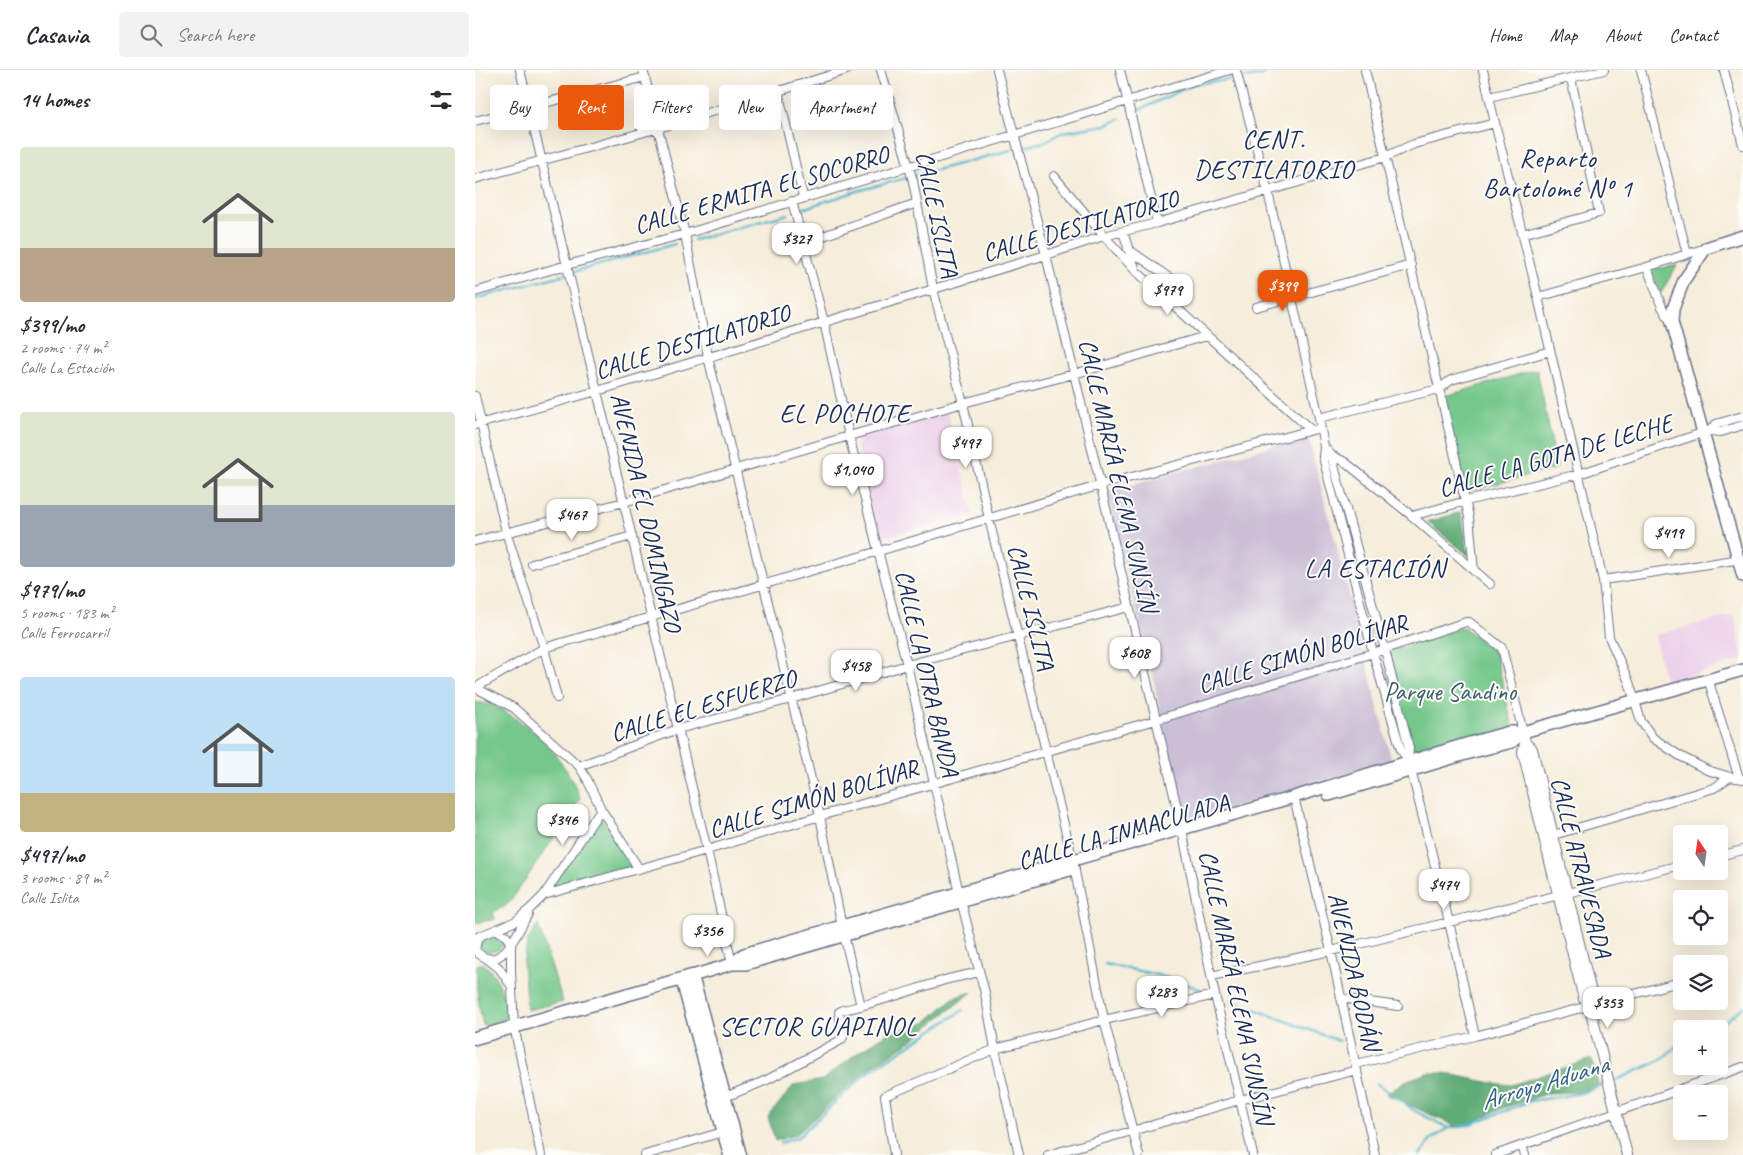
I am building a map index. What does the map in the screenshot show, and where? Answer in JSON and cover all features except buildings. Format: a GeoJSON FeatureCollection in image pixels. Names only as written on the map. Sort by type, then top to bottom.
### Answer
{"type":"FeatureCollection","features":[{"type":"Feature","properties":{"kind":"highway"},"geometry":{"type":"LineString","coordinates":[[475,1038],[687,977],[728,1130],[740,1155]]}},
{"type":"Feature","properties":{"kind":"highway"},"geometry":{"type":"LineString","coordinates":[[712,1070],[725,1097],[730,1155]]}},
{"type":"Feature","properties":{"kind":"main road"},"geometry":{"type":"LineString","coordinates":[[1743,236],[1706,248],[1684,280],[1677,296],[1671,322],[1706,432],[1742,559],[1743,576]]}},
{"type":"Feature","properties":{"kind":"main road","name":"CALLE LA INMACULADA"},"geometry":{"type":"LineString","coordinates":[[687,977],[732,964],[744,954],[843,931],[960,898],[1352,784],[1409,764],[1468,749],[1509,732],[1524,737],[1635,701],[1743,670]]}},
{"type":"Feature","properties":{"kind":"street","name":"AVENIDA EL DOMINGAZO"},"geometry":{"type":"LineString","coordinates":[[520,70],[524,85]]}},
{"type":"Feature","properties":{"kind":"street"},"geometry":{"type":"LineString","coordinates":[[781,90],[847,70]]}},
{"type":"Feature","properties":{"kind":"street","name":"CALLE ISLITA"},"geometry":{"type":"LineString","coordinates":[[881,70],[913,181],[933,289],[963,403],[989,519],[1047,751],[1074,865],[1104,1020],[1139,1155]]}},
{"type":"Feature","properties":{"kind":"street","name":"CALLE MARÍA ELENA SUNSÍN"},"geometry":{"type":"LineString","coordinates":[[997,70],[1047,255],[1183,833],[1215,995],[1253,1155]]}},
{"type":"Feature","properties":{"kind":"street"},"geometry":{"type":"LineString","coordinates":[[1120,70],[1126,102],[1157,223]]}},
{"type":"Feature","properties":{"kind":"street"},"geometry":{"type":"LineString","coordinates":[[1234,70],[1241,88],[1268,192],[1324,447],[1352,533],[1385,650],[1409,748],[1409,764],[1449,922],[1475,1036]]}},
{"type":"Feature","properties":{"kind":"street","name":"CALLE ERMITA EL SOCORRO"},"geometry":{"type":"LineString","coordinates":[[475,292],[685,234],[803,197],[910,169],[1013,134],[1234,70]]}},
{"type":"Feature","properties":{"kind":"street"},"geometry":{"type":"LineString","coordinates":[[1365,70],[1466,500],[1473,571]]}},
{"type":"Feature","properties":{"kind":"street"},"geometry":{"type":"LineString","coordinates":[[1483,70],[1603,580],[1609,636],[1629,682],[1641,721],[1653,738],[1680,756],[1707,770],[1741,779],[1708,679]]}},
{"type":"Feature","properties":{"kind":"street"},"geometry":{"type":"LineString","coordinates":[[1489,97],[1604,70]]}},
{"type":"Feature","properties":{"kind":"street"},"geometry":{"type":"LineString","coordinates":[[1641,70],[1687,254]]}},
{"type":"Feature","properties":{"kind":"street"},"geometry":{"type":"LineString","coordinates":[[1724,70],[1743,145]]}},
{"type":"Feature","properties":{"kind":"street"},"geometry":{"type":"LineString","coordinates":[[548,102],[644,74]]}},
{"type":"Feature","properties":{"kind":"street"},"geometry":{"type":"LineString","coordinates":[[1522,234],[1599,213],[1571,78]]}},
{"type":"Feature","properties":{"kind":"street"},"geometry":{"type":"LineString","coordinates":[[781,104],[803,197]]}},
{"type":"Feature","properties":{"kind":"street"},"geometry":{"type":"LineString","coordinates":[[475,121],[490,117]]}},
{"type":"Feature","properties":{"kind":"street","name":"CALLE DESTILATORIO"},"geometry":{"type":"LineString","coordinates":[[478,424],[597,391],[1047,255],[1104,236],[1157,223],[1385,158],[1414,144],[1495,123]]}},
{"type":"Feature","properties":{"kind":"street","name":"AVENIDA EL DOMINGAZO"},"geometry":{"type":"LineString","coordinates":[[535,130],[707,850],[732,964]]}},
{"type":"Feature","properties":{"kind":"street"},"geometry":{"type":"LineString","coordinates":[[475,179],[652,130]]}},
{"type":"Feature","properties":{"kind":"street"},"geometry":{"type":"LineString","coordinates":[[659,130],[685,234],[709,357],[820,816],[843,931],[861,1006]]}},
{"type":"Feature","properties":{"kind":"street"},"geometry":{"type":"LineString","coordinates":[[1054,176],[1135,270],[1310,429]]}},
{"type":"Feature","properties":{"kind":"street","name":"CALLE LA OTRA BANDA"},"geometry":{"type":"LineString","coordinates":[[792,201],[824,322],[849,436],[907,665],[960,898],[985,993],[995,1049],[1019,1155]]}},
{"type":"Feature","properties":{"kind":"street"},"geometry":{"type":"LineString","coordinates":[[803,243],[917,203]]}},
{"type":"Feature","properties":{"kind":"street"},"geometry":{"type":"LineString","coordinates":[[1123,232],[1135,270]]}},
{"type":"Feature","properties":{"kind":"street"},"geometry":{"type":"LineString","coordinates":[[1538,298],[1706,248]]}},
{"type":"Feature","properties":{"kind":"street"},"geometry":{"type":"LineString","coordinates":[[1129,249],[1174,281]]}},
{"type":"Feature","properties":{"kind":"street"},"geometry":{"type":"LineString","coordinates":[[1256,307],[1411,265]]}},
{"type":"Feature","properties":{"kind":"street"},"geometry":{"type":"LineString","coordinates":[[1647,267],[1662,307],[1671,322]]}},
{"type":"Feature","properties":{"kind":"street"},"geometry":{"type":"LineString","coordinates":[[475,541],[624,502],[963,403],[1074,374],[1206,336]]}},
{"type":"Feature","properties":{"kind":"street"},"geometry":{"type":"LineString","coordinates":[[1319,418],[1439,389],[1451,380],[1550,351]]}},
{"type":"Feature","properties":{"kind":"street"},"geometry":{"type":"LineString","coordinates":[[475,396],[478,424],[506,532],[544,648],[557,698]]}},
{"type":"Feature","properties":{"kind":"street","name":"CALLE LA GOTA DE LECHE"},"geometry":{"type":"LineString","coordinates":[[1706,432],[1716,424],[1743,416]]}},
{"type":"Feature","properties":{"kind":"street","name":"CALLE LA GOTA DE LECHE"},"geometry":{"type":"LineString","coordinates":[[1412,516],[1466,500],[1579,474],[1706,432],[1721,432],[1743,425]]}},
{"type":"Feature","properties":{"kind":"street"},"geometry":{"type":"LineString","coordinates":[[476,688],[544,648],[1101,485],[1310,429],[1320,428]]}},
{"type":"Feature","properties":{"kind":"street"},"geometry":{"type":"LineString","coordinates":[[1327,456],[1345,462],[1412,516],[1490,584]]}},
{"type":"Feature","properties":{"kind":"street"},"geometry":{"type":"LineString","coordinates":[[1327,456],[1342,535],[1373,653],[1401,750],[1409,764]]}},
{"type":"Feature","properties":{"kind":"street"},"geometry":{"type":"LineString","coordinates":[[1342,535],[1352,533]]}},
{"type":"Feature","properties":{"kind":"street"},"geometry":{"type":"LineString","coordinates":[[531,564],[632,536]]}},
{"type":"Feature","properties":{"kind":"street"},"geometry":{"type":"LineString","coordinates":[[1603,580],[1742,559]]}},
{"type":"Feature","properties":{"kind":"street"},"geometry":{"type":"LineString","coordinates":[[1358,596],[1369,593]]}},
{"type":"Feature","properties":{"kind":"street","name":"CALLE EL ESFUERZO"},"geometry":{"type":"LineString","coordinates":[[579,766],[678,729],[1129,606]]}},
{"type":"Feature","properties":{"kind":"street","name":"CALLE SIMÓN BOLÍVAR"},"geometry":{"type":"LineString","coordinates":[[544,895],[707,850],[1156,720],[1385,650],[1465,622]]}},
{"type":"Feature","properties":{"kind":"street","name":"CALLE ATRAVESADA"},"geometry":{"type":"LineString","coordinates":[[1465,622],[1469,622],[1502,648],[1524,737],[1532,749],[1537,788],[1576,950],[1592,997],[1589,1005],[1627,1155]]}},
{"type":"Feature","properties":{"kind":"street"},"geometry":{"type":"LineString","coordinates":[[476,688],[514,708],[579,766],[601,809],[639,869]]}},
{"type":"Feature","properties":{"kind":"street"},"geometry":{"type":"LineString","coordinates":[[1549,836],[1714,788],[1730,777]]}},
{"type":"Feature","properties":{"kind":"street","name":"AVENIDA BODÁN"},"geometry":{"type":"LineString","coordinates":[[1295,801],[1331,951],[1375,1155]]}},
{"type":"Feature","properties":{"kind":"street"},"geometry":{"type":"LineString","coordinates":[[511,988],[499,968],[475,950],[477,936],[497,930],[516,921],[544,895],[601,809]]}},
{"type":"Feature","properties":{"kind":"street"},"geometry":{"type":"LineString","coordinates":[[1728,854],[1743,850]]}},
{"type":"Feature","properties":{"kind":"street"},"geometry":{"type":"LineString","coordinates":[[1211,976],[1331,951],[1673,867]]}},
{"type":"Feature","properties":{"kind":"street"},"geometry":{"type":"LineString","coordinates":[[485,958],[502,956],[508,950],[531,908]]}},
{"type":"Feature","properties":{"kind":"street"},"geometry":{"type":"LineString","coordinates":[[497,930],[507,936],[511,944],[511,988],[514,1026],[541,1155]]}},
{"type":"Feature","properties":{"kind":"street"},"geometry":{"type":"LineString","coordinates":[[725,1097],[767,1080],[841,1040],[843,1037],[839,1012],[843,1010],[948,979],[979,972]]}},
{"type":"Feature","properties":{"kind":"street"},"geometry":{"type":"LineString","coordinates":[[1048,1155],[1356,1067],[1672,984]]}},
{"type":"Feature","properties":{"kind":"street"},"geometry":{"type":"LineString","coordinates":[[894,1155],[885,1096],[995,1049],[1104,1020],[1215,995]]}},
{"type":"Feature","properties":{"kind":"street"},"geometry":{"type":"LineString","coordinates":[[1341,998],[1398,1006]]}},
{"type":"Feature","properties":{"kind":"street"},"geometry":{"type":"LineString","coordinates":[[1495,1155],[1743,1067]]}},
{"type":"Feature","properties":{"kind":"street"},"geometry":{"type":"LineString","coordinates":[[645,1155],[728,1130]]}},
{"type":"Feature","properties":{"kind":"street"},"geometry":{"type":"LineString","coordinates":[[1522,1146],[1525,1155]]}},
{"type":"Feature","properties":{"kind":"shaded area"},"geometry":{"type":"Polygon","coordinates":[[[948,413],[973,515],[879,539],[855,437],[948,413]]]}},
{"type":"Feature","properties":{"kind":"shaded area"},"geometry":{"type":"Polygon","coordinates":[[[1308,436],[1392,761],[1183,822],[1149,658],[1106,492],[1308,436]]]}},
{"type":"Feature","properties":{"kind":"shaded area"},"geometry":{"type":"Polygon","coordinates":[[[1734,615],[1743,659],[1665,684],[1655,635],[1734,615]]]}},
{"type":"Feature","properties":{"kind":"green space"},"geometry":{"type":"Polygon","coordinates":[[[1677,265],[1661,293],[1651,270],[1677,265]]]}},
{"type":"Feature","properties":{"kind":"green space"},"geometry":{"type":"Polygon","coordinates":[[[1537,369],[1557,468],[1466,492],[1442,397],[1537,369]]]}},
{"type":"Feature","properties":{"kind":"green space"},"geometry":{"type":"Polygon","coordinates":[[[1461,512],[1469,556],[1427,522],[1461,512]]]}},
{"type":"Feature","properties":{"kind":"green space","name":"Parque Sandino"},"geometry":{"type":"Polygon","coordinates":[[[1463,627],[1495,652],[1513,727],[1413,756],[1385,653],[1463,627]]]}},
{"type":"Feature","properties":{"kind":"green space"},"geometry":{"type":"Polygon","coordinates":[[[475,702],[508,713],[539,737],[565,768],[580,799],[511,901],[493,912],[495,919],[475,923],[475,702]]]}},
{"type":"Feature","properties":{"kind":"green space"},"geometry":{"type":"Polygon","coordinates":[[[602,819],[638,868],[544,895],[602,819]]]}},
{"type":"Feature","properties":{"kind":"green space"},"geometry":{"type":"Polygon","coordinates":[[[538,925],[563,1002],[527,1010],[523,963],[528,940],[538,925]]]}},
{"type":"Feature","properties":{"kind":"green space"},"geometry":{"type":"Polygon","coordinates":[[[488,938],[501,938],[503,941],[503,946],[499,950],[487,953],[481,949],[482,942],[488,938]]]}},
{"type":"Feature","properties":{"kind":"green space"},"geometry":{"type":"Polygon","coordinates":[[[484,964],[490,970],[498,982],[508,1018],[483,1025],[477,978],[477,965],[484,964]]]}},
{"type":"Feature","properties":{"kind":"green space"},"geometry":{"type":"Polygon","coordinates":[[[972,992],[912,1040],[863,1073],[797,1134],[775,1141],[768,1117],[794,1085],[822,1080],[857,1053],[888,1033],[925,1023],[953,998],[972,992]]]}},
{"type":"Feature","properties":{"kind":"green space"},"geometry":{"type":"Polygon","coordinates":[[[1592,1059],[1599,1088],[1579,1092],[1549,1093],[1503,1108],[1459,1128],[1386,1094],[1405,1081],[1427,1073],[1444,1073],[1511,1085],[1592,1059]]]}},
{"type":"Feature","properties":{"kind":"waterway"},"geometry":{"type":"LineString","coordinates":[[1133,113],[1194,84],[1260,76],[1271,70]]}},
{"type":"Feature","properties":{"kind":"waterway"},"geometry":{"type":"LineString","coordinates":[[1023,147],[1044,142],[1063,132],[1106,125],[1120,119]]}},
{"type":"Feature","properties":{"kind":"waterway"},"geometry":{"type":"LineString","coordinates":[[799,210],[854,192],[1011,150]]}},
{"type":"Feature","properties":{"kind":"waterway"},"geometry":{"type":"LineString","coordinates":[[694,240],[788,214]]}},
{"type":"Feature","properties":{"kind":"waterway"},"geometry":{"type":"LineString","coordinates":[[475,299],[675,244]]}},
{"type":"Feature","properties":{"kind":"waterway"},"geometry":{"type":"LineString","coordinates":[[1105,964],[1163,976],[1205,991]]}},
{"type":"Feature","properties":{"kind":"waterway"},"geometry":{"type":"LineString","coordinates":[[1230,1000],[1339,1041]]}},
{"type":"Feature","properties":{"kind":"waterway","name":"Arroyo Aduana"},"geometry":{"type":"LineString","coordinates":[[1727,1020],[1743,1007]]}},
{"type":"Feature","properties":{"kind":"waterway"},"geometry":{"type":"LineString","coordinates":[[780,1143],[798,1137],[864,1075],[963,1010]]}},
{"type":"Feature","properties":{"kind":"waterway","name":"Arroyo Aduana"},"geometry":{"type":"LineString","coordinates":[[1612,1082],[1661,1060],[1673,1049]]}},
{"type":"Feature","properties":{"kind":"waterway"},"geometry":{"type":"LineString","coordinates":[[1376,1083],[1415,1111],[1448,1128]]}},
{"type":"Feature","properties":{"kind":"waterway","name":"Arroyo Aduana"},"geometry":{"type":"LineString","coordinates":[[1420,1155],[1430,1140],[1448,1128],[1468,1125],[1531,1101],[1578,1094],[1607,1084]]}},
{"type":"Feature","properties":{"kind":"district","name":"CENT. DESTILATORIO"},"geometry":{"type":"Point","coordinates":[1274,154]}},
{"type":"Feature","properties":{"kind":"district","name":"Reparto Bartolomé Nº 1"},"geometry":{"type":"Point","coordinates":[1558,173]}},
{"type":"Feature","properties":{"kind":"district","name":"EL POCHOTE"},"geometry":{"type":"Point","coordinates":[845,413]}},
{"type":"Feature","properties":{"kind":"district","name":"LA ESTACIÓN"},"geometry":{"type":"Point","coordinates":[1375,568]}},
{"type":"Feature","properties":{"kind":"district","name":"SECTOR GUAPINOL"},"geometry":{"type":"Point","coordinates":[818,1026]}}]}
